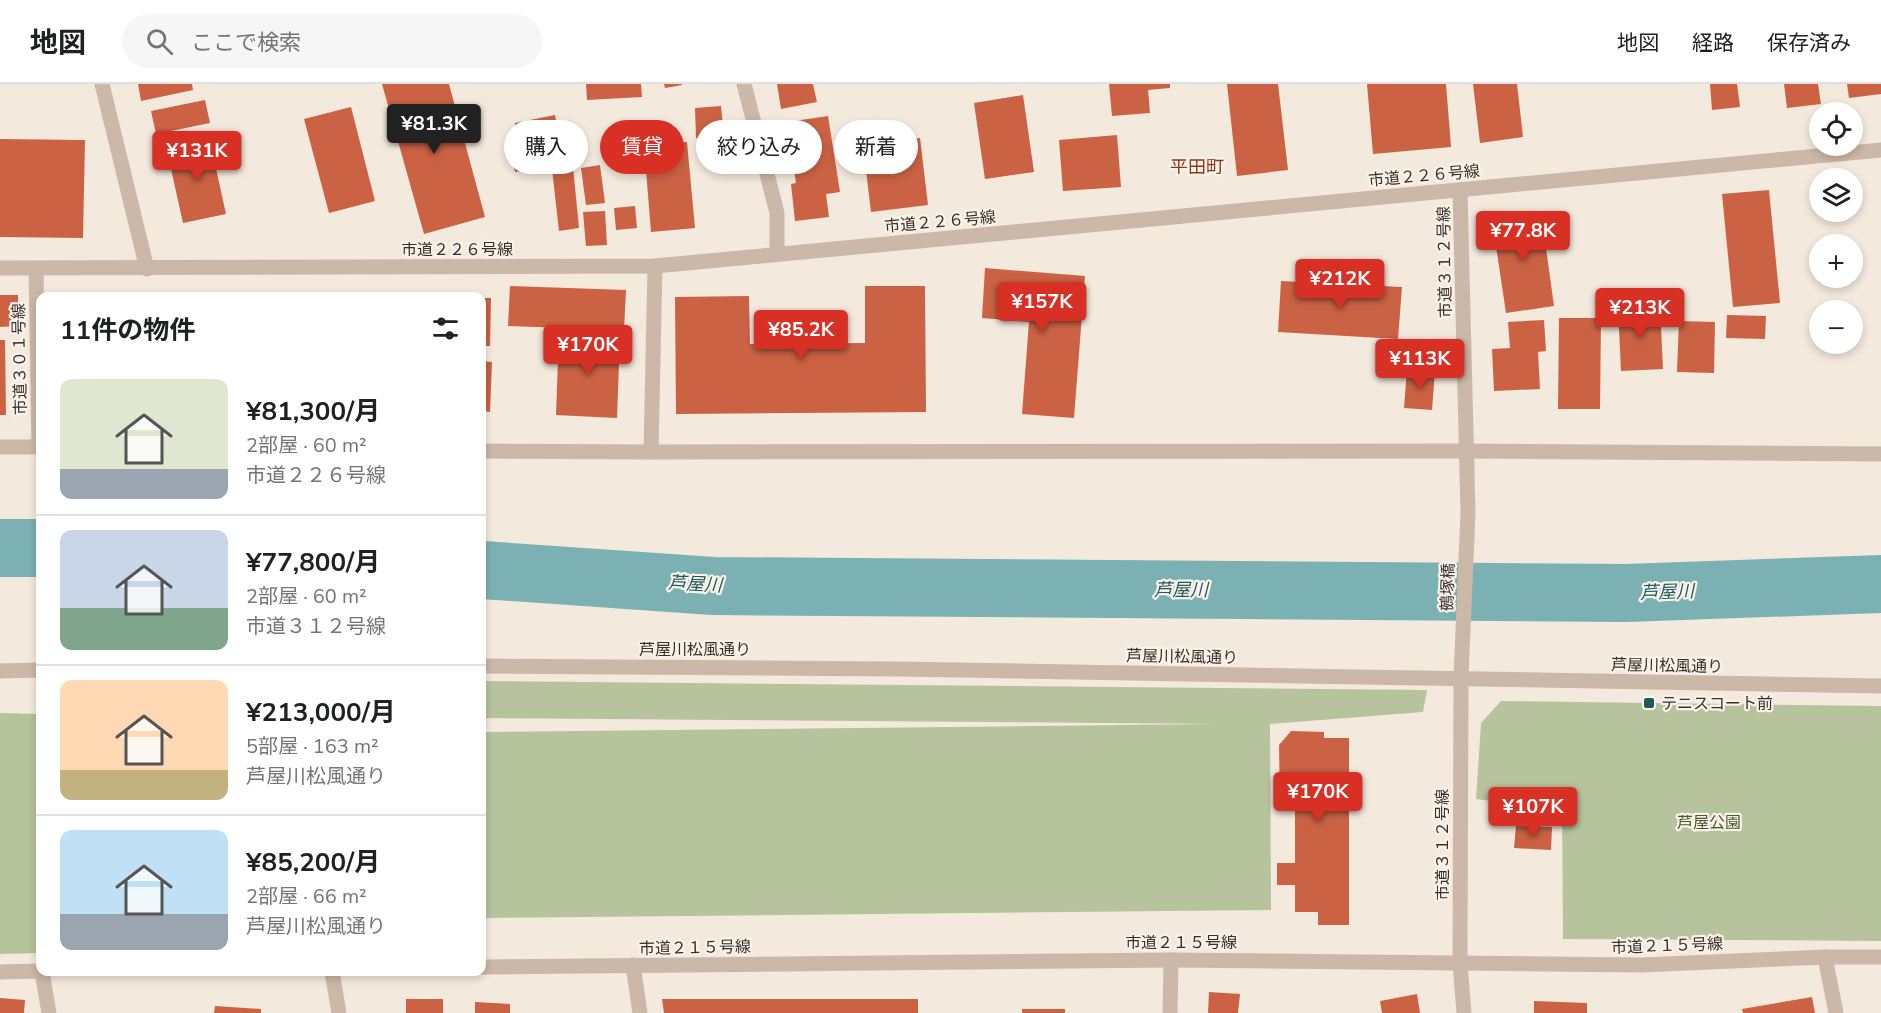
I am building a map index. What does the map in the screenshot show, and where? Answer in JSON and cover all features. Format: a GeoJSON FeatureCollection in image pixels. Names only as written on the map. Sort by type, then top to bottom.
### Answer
{"type":"FeatureCollection","features":[{"type":"Feature","properties":{"kind":"street"},"geometry":{"type":"LineString","coordinates":[[102,84],[147,269]]}},
{"type":"Feature","properties":{"kind":"street"},"geometry":{"type":"LineString","coordinates":[[744,84],[777,213],[777,254]]}},
{"type":"Feature","properties":{"kind":"street","name":"市道２２６号線"},"geometry":{"type":"LineString","coordinates":[[0,268],[655,266],[1881,150]]}},
{"type":"Feature","properties":{"kind":"street","name":"市道３１２号線"},"geometry":{"type":"LineString","coordinates":[[1460,190],[1468,513]]}},
{"type":"Feature","properties":{"kind":"street"},"geometry":{"type":"LineString","coordinates":[[651,452],[655,266]]}},
{"type":"Feature","properties":{"kind":"street","name":"市道３０１号線"},"geometry":{"type":"LineString","coordinates":[[36,269],[37,292]]}},
{"type":"Feature","properties":{"kind":"street"},"geometry":{"type":"LineString","coordinates":[[0,447],[36,447]]}},
{"type":"Feature","properties":{"kind":"street"},"geometry":{"type":"LineString","coordinates":[[486,451],[1467,451],[1881,454]]}},
{"type":"Feature","properties":{"kind":"street","name":"鵺塚橋"},"geometry":{"type":"LineString","coordinates":[[1462,673],[1468,513]]}},
{"type":"Feature","properties":{"kind":"street","name":"芦屋川松風通り"},"geometry":{"type":"LineString","coordinates":[[486,666],[1462,673],[1881,686]]}},
{"type":"Feature","properties":{"kind":"street"},"geometry":{"type":"LineString","coordinates":[[0,671],[36,670]]}},
{"type":"Feature","properties":{"kind":"street","name":"市道３１２号線"},"geometry":{"type":"LineString","coordinates":[[1462,673],[1460,963],[1464,1013]]}},
{"type":"Feature","properties":{"kind":"street"},"geometry":{"type":"LineString","coordinates":[[1825,957],[1836,1013]]}},
{"type":"Feature","properties":{"kind":"street","name":"市道２１５号線"},"geometry":{"type":"LineString","coordinates":[[486,968],[1171,960],[1642,965],[1825,957],[1881,957]]}},
{"type":"Feature","properties":{"kind":"street"},"geometry":{"type":"LineString","coordinates":[[1170,1013],[1171,960]]}},
{"type":"Feature","properties":{"kind":"street"},"geometry":{"type":"LineString","coordinates":[[633,966],[640,1013]]}},
{"type":"Feature","properties":{"kind":"street"},"geometry":{"type":"LineString","coordinates":[[0,972],[36,972]]}},
{"type":"Feature","properties":{"kind":"street"},"geometry":{"type":"LineString","coordinates":[[42,976],[49,1013]]}},
{"type":"Feature","properties":{"kind":"street"},"geometry":{"type":"LineString","coordinates":[[333,976],[339,1013]]}},
{"type":"Feature","properties":{"kind":"green space"},"geometry":{"type":"Polygon","coordinates":[[[486,681],[1427,690],[1423,712],[1270,724],[1271,910],[486,918],[486,732],[1218,724],[486,718],[486,681]]]}},
{"type":"Feature","properties":{"kind":"green space","name":"芦屋公園"},"geometry":{"type":"Polygon","coordinates":[[[1501,701],[1881,706],[1881,941],[1563,939],[1562,810],[1476,799],[1481,723],[1501,701]]]}},
{"type":"Feature","properties":{"kind":"green space"},"geometry":{"type":"Polygon","coordinates":[[[0,713],[36,714],[36,953],[0,954],[0,713]]]}},
{"type":"Feature","properties":{"kind":"building"},"geometry":{"type":"Polygon","coordinates":[[[138,84],[192,84],[193,90],[141,101],[138,84]]]}},
{"type":"Feature","properties":{"kind":"building"},"geometry":{"type":"Polygon","coordinates":[[[382,84],[449,84],[485,217],[424,234],[382,84]]]}},
{"type":"Feature","properties":{"kind":"building"},"geometry":{"type":"Polygon","coordinates":[[[586,84],[641,84],[642,97],[587,100],[586,84]]]}},
{"type":"Feature","properties":{"kind":"building"},"geometry":{"type":"Polygon","coordinates":[[[664,84],[682,84],[682,85],[665,88],[664,84]]]}},
{"type":"Feature","properties":{"kind":"building"},"geometry":{"type":"Polygon","coordinates":[[[777,84],[813,84],[817,102],[781,109],[777,84]]]}},
{"type":"Feature","properties":{"kind":"building"},"geometry":{"type":"Polygon","coordinates":[[[1109,84],[1170,84],[1170,88],[1148,90],[1150,113],[1112,116],[1109,84]]]}},
{"type":"Feature","properties":{"kind":"building"},"geometry":{"type":"Polygon","coordinates":[[[1227,84],[1278,84],[1288,170],[1237,176],[1227,84]]]}},
{"type":"Feature","properties":{"kind":"building"},"geometry":{"type":"Polygon","coordinates":[[[1367,84],[1446,84],[1451,147],[1373,154],[1367,84]]]}},
{"type":"Feature","properties":{"kind":"building"},"geometry":{"type":"Polygon","coordinates":[[[1473,84],[1517,84],[1523,137],[1480,143],[1473,84]]]}},
{"type":"Feature","properties":{"kind":"building"},"geometry":{"type":"Polygon","coordinates":[[[1710,84],[1737,84],[1740,107],[1712,110],[1710,84]]]}},
{"type":"Feature","properties":{"kind":"building"},"geometry":{"type":"Polygon","coordinates":[[[1784,84],[1818,84],[1821,102],[1809,102],[1809,105],[1787,108],[1784,84]]]}},
{"type":"Feature","properties":{"kind":"building"},"geometry":{"type":"Polygon","coordinates":[[[1847,84],[1881,84],[1881,94],[1849,98],[1847,84]]]}},
{"type":"Feature","properties":{"kind":"building"},"geometry":{"type":"Polygon","coordinates":[[[1023,95],[1034,172],[985,179],[974,103],[1023,95]]]}},
{"type":"Feature","properties":{"kind":"building"},"geometry":{"type":"Polygon","coordinates":[[[205,100],[210,123],[156,134],[151,111],[205,100]]]}},
{"type":"Feature","properties":{"kind":"building"},"geometry":{"type":"Polygon","coordinates":[[[721,106],[722,120],[696,120],[696,138],[695,108],[721,106]]]}},
{"type":"Feature","properties":{"kind":"building"},"geometry":{"type":"Polygon","coordinates":[[[351,107],[375,201],[329,213],[304,119],[351,107]]]}},
{"type":"Feature","properties":{"kind":"building"},"geometry":{"type":"Polygon","coordinates":[[[555,115],[556,120],[530,120],[555,115]]]}},
{"type":"Feature","properties":{"kind":"building"},"geometry":{"type":"Polygon","coordinates":[[[828,116],[834,154],[834,174],[837,174],[840,192],[826,194],[829,217],[795,221],[791,184],[796,183],[795,174],[822,174],[822,120],[801,120],[828,116]]]}},
{"type":"Feature","properties":{"kind":"building"},"geometry":{"type":"Polygon","coordinates":[[[1117,135],[1121,187],[1063,191],[1059,140],[1117,135]]]}},
{"type":"Feature","properties":{"kind":"building"},"geometry":{"type":"Polygon","coordinates":[[[918,138],[920,138],[928,205],[871,212],[866,174],[918,174],[918,138]]]}},
{"type":"Feature","properties":{"kind":"building"},"geometry":{"type":"Polygon","coordinates":[[[0,139],[85,140],[83,238],[0,237],[0,139]]]}},
{"type":"Feature","properties":{"kind":"building"},"geometry":{"type":"Polygon","coordinates":[[[210,141],[226,214],[183,223],[167,151],[210,141]]]}},
{"type":"Feature","properties":{"kind":"building"},"geometry":{"type":"Polygon","coordinates":[[[684,142],[687,142],[695,228],[651,232],[646,174],[684,174],[684,142]]]}},
{"type":"Feature","properties":{"kind":"building"},"geometry":{"type":"Polygon","coordinates":[[[600,165],[605,203],[586,205],[582,174],[588,174],[588,167],[600,165]]]}},
{"type":"Feature","properties":{"kind":"building"},"geometry":{"type":"Polygon","coordinates":[[[553,174],[574,174],[579,228],[559,231],[553,174]]]}},
{"type":"Feature","properties":{"kind":"building"},"geometry":{"type":"Polygon","coordinates":[[[1769,190],[1780,303],[1733,307],[1722,194],[1769,190]]]}},
{"type":"Feature","properties":{"kind":"building"},"geometry":{"type":"Polygon","coordinates":[[[635,206],[637,228],[616,230],[614,208],[635,206]]]}},
{"type":"Feature","properties":{"kind":"building"},"geometry":{"type":"Polygon","coordinates":[[[605,211],[607,245],[586,246],[583,212],[605,211]]]}},
{"type":"Feature","properties":{"kind":"building"},"geometry":{"type":"Polygon","coordinates":[[[1541,212],[1554,306],[1506,313],[1492,219],[1541,212]]]}},
{"type":"Feature","properties":{"kind":"building"},"geometry":{"type":"Polygon","coordinates":[[[985,268],[1085,276],[1074,418],[1022,414],[1029,322],[982,318],[985,268]]]}},
{"type":"Feature","properties":{"kind":"building"},"geometry":{"type":"Polygon","coordinates":[[[1281,281],[1402,287],[1398,339],[1278,332],[1281,281]]]}},
{"type":"Feature","properties":{"kind":"building"},"geometry":{"type":"Polygon","coordinates":[[[510,286],[626,290],[624,330],[508,326],[510,286]]]}},
{"type":"Feature","properties":{"kind":"building"},"geometry":{"type":"Polygon","coordinates":[[[865,286],[925,286],[926,412],[676,414],[675,297],[749,296],[750,344],[865,343],[865,286]]]}},
{"type":"Feature","properties":{"kind":"building"},"geometry":{"type":"Polygon","coordinates":[[[0,295],[18,295],[18,326],[0,327],[0,295]]]}},
{"type":"Feature","properties":{"kind":"building"},"geometry":{"type":"Polygon","coordinates":[[[486,298],[491,298],[490,346],[486,346],[486,298]]]}},
{"type":"Feature","properties":{"kind":"building"},"geometry":{"type":"Polygon","coordinates":[[[1660,306],[1663,369],[1621,371],[1618,308],[1660,306]]]}},
{"type":"Feature","properties":{"kind":"building"},"geometry":{"type":"Polygon","coordinates":[[[1727,315],[1766,316],[1765,339],[1726,338],[1727,315]]]}},
{"type":"Feature","properties":{"kind":"building"},"geometry":{"type":"Polygon","coordinates":[[[1559,318],[1601,318],[1600,409],[1558,409],[1559,318]]]}},
{"type":"Feature","properties":{"kind":"building"},"geometry":{"type":"Polygon","coordinates":[[[1544,320],[1546,351],[1538,352],[1540,389],[1494,391],[1492,349],[1510,348],[1508,322],[1544,320]]]}},
{"type":"Feature","properties":{"kind":"building"},"geometry":{"type":"Polygon","coordinates":[[[1679,321],[1715,322],[1714,373],[1677,372],[1679,321]]]}},
{"type":"Feature","properties":{"kind":"building"},"geometry":{"type":"Polygon","coordinates":[[[559,333],[620,336],[617,418],[556,415],[559,333]]]}},
{"type":"Feature","properties":{"kind":"building"},"geometry":{"type":"Polygon","coordinates":[[[0,340],[5,340],[6,415],[0,415],[0,340]]]}},
{"type":"Feature","properties":{"kind":"building"},"geometry":{"type":"Polygon","coordinates":[[[486,361],[492,362],[490,412],[486,412],[486,361]]]}},
{"type":"Feature","properties":{"kind":"building"},"geometry":{"type":"Polygon","coordinates":[[[1407,369],[1435,371],[1432,410],[1404,408],[1407,369]]]}},
{"type":"Feature","properties":{"kind":"building"},"geometry":{"type":"Polygon","coordinates":[[[1291,731],[1324,732],[1324,738],[1349,738],[1349,925],[1318,925],[1318,912],[1295,912],[1295,885],[1277,885],[1277,863],[1295,863],[1295,806],[1280,805],[1279,745],[1291,731]]]}},
{"type":"Feature","properties":{"kind":"building"},"geometry":{"type":"Polygon","coordinates":[[[1516,826],[1552,827],[1551,850],[1514,848],[1516,826]]]}},
{"type":"Feature","properties":{"kind":"building"},"geometry":{"type":"Polygon","coordinates":[[[1209,992],[1240,994],[1238,1013],[1208,1013],[1209,992]]]}},
{"type":"Feature","properties":{"kind":"building"},"geometry":{"type":"Polygon","coordinates":[[[1417,994],[1420,1013],[1382,1013],[1380,1001],[1417,994]]]}},
{"type":"Feature","properties":{"kind":"building"},"geometry":{"type":"Polygon","coordinates":[[[1812,997],[1815,1013],[1743,1013],[1742,1009],[1812,997]]]}},
{"type":"Feature","properties":{"kind":"building"},"geometry":{"type":"Polygon","coordinates":[[[0,998],[25,1000],[24,1013],[0,1013],[0,998]]]}},
{"type":"Feature","properties":{"kind":"building"},"geometry":{"type":"Polygon","coordinates":[[[406,999],[443,999],[443,1013],[406,1013],[406,999]]]}},
{"type":"Feature","properties":{"kind":"building"},"geometry":{"type":"Polygon","coordinates":[[[662,999],[918,999],[918,1013],[664,1013],[662,999]]]}},
{"type":"Feature","properties":{"kind":"building"},"geometry":{"type":"Polygon","coordinates":[[[1534,1001],[1587,1003],[1587,1013],[1534,1013],[1534,1001]]]}},
{"type":"Feature","properties":{"kind":"building"},"geometry":{"type":"Polygon","coordinates":[[[475,1002],[510,1004],[510,1013],[475,1013],[475,1002]]]}},
{"type":"Feature","properties":{"kind":"building"},"geometry":{"type":"Polygon","coordinates":[[[215,1006],[261,1009],[261,1013],[214,1013],[215,1006]]]}},
{"type":"Feature","properties":{"kind":"building"},"geometry":{"type":"Polygon","coordinates":[[[1022,1009],[1065,1009],[1065,1013],[1022,1013],[1022,1009]]]}},
{"type":"Feature","properties":{"kind":"waterway","name":"芦屋川"},"geometry":{"type":"LineString","coordinates":[[0,548],[36,548]]}},
{"type":"Feature","properties":{"kind":"waterway","name":"芦屋川"},"geometry":{"type":"LineString","coordinates":[[486,570],[713,586],[1626,593],[1881,584]]}},
{"type":"Feature","properties":{"kind":"place","name":"テニスコート前"},"geometry":{"type":"Point","coordinates":[1649,703]}},
{"type":"Feature","properties":{"kind":"district","name":"平田町"},"geometry":{"type":"Point","coordinates":[1197,167]}}]}
